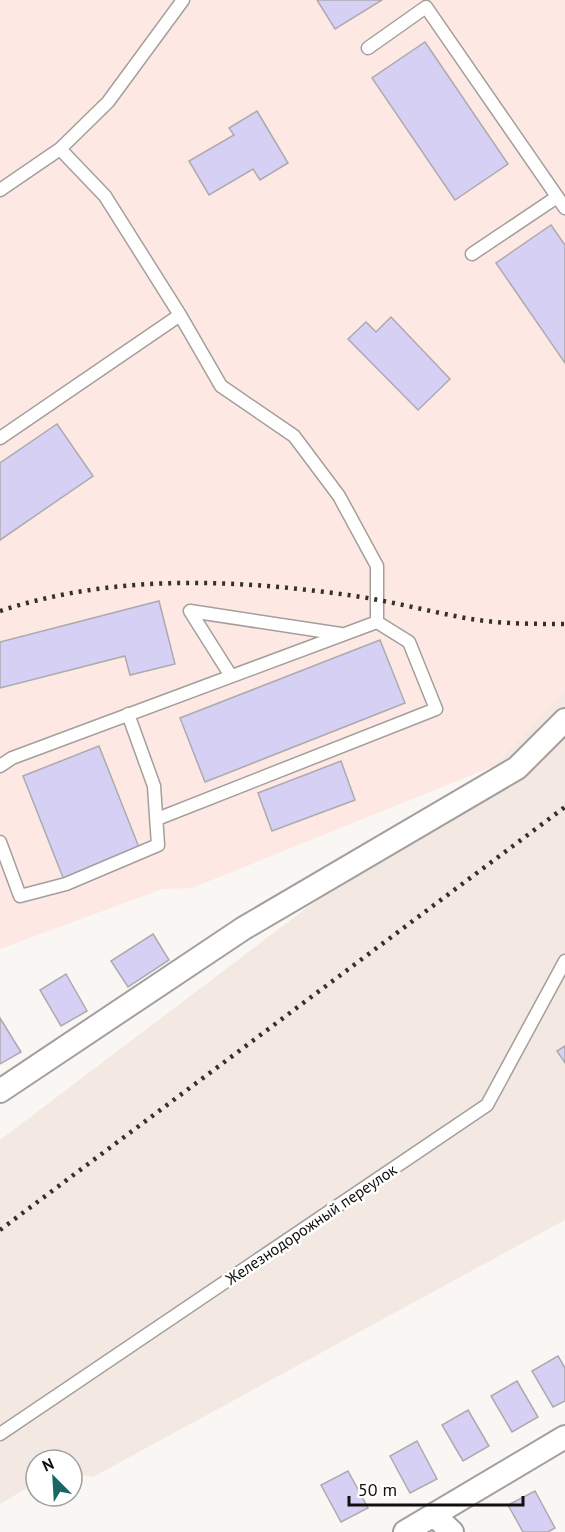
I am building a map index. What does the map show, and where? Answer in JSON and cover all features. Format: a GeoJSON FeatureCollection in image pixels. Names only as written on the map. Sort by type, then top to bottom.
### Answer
{"type":"FeatureCollection","features":[{"type":"Feature","properties":{"kind":"street"},"geometry":{"type":"LineString","coordinates":[[0,1091],[244,928],[518,768],[565,720]]}},
{"type":"Feature","properties":{"kind":"street"},"geometry":{"type":"LineString","coordinates":[[405,1532],[565,1437]]}},
{"type":"Feature","properties":{"kind":"street"},"geometry":{"type":"LineString","coordinates":[[435,1516],[452,1532]]}},
{"type":"Feature","properties":{"kind":"lane"},"geometry":{"type":"LineString","coordinates":[[0,190],[60,149],[108,102],[183,0]]}},
{"type":"Feature","properties":{"kind":"lane"},"geometry":{"type":"LineString","coordinates":[[368,48],[426,8],[565,208]]}},
{"type":"Feature","properties":{"kind":"lane"},"geometry":{"type":"LineString","coordinates":[[60,149],[105,196],[180,315],[221,386],[294,436],[339,496],[377,566],[377,621]]}},
{"type":"Feature","properties":{"kind":"lane"},"geometry":{"type":"LineString","coordinates":[[471,255],[557,197]]}},
{"type":"Feature","properties":{"kind":"lane"},"geometry":{"type":"LineString","coordinates":[[0,438],[180,315]]}},
{"type":"Feature","properties":{"kind":"lane"},"geometry":{"type":"LineString","coordinates":[[231,676],[189,611],[342,634]]}},
{"type":"Feature","properties":{"kind":"lane"},"geometry":{"type":"LineString","coordinates":[[0,765],[12,758],[377,621]]}},
{"type":"Feature","properties":{"kind":"lane"},"geometry":{"type":"LineString","coordinates":[[157,819],[436,709],[409,642],[377,621]]}},
{"type":"Feature","properties":{"kind":"lane"},"geometry":{"type":"LineString","coordinates":[[0,842],[20,896],[66,884],[158,845],[154,786],[128,714]]}},
{"type":"Feature","properties":{"kind":"lane","name":"Железнодорожный переулок"},"geometry":{"type":"LineString","coordinates":[[0,1434],[486,1106],[565,961]]}},
{"type":"Feature","properties":{"kind":"shaded area"},"geometry":{"type":"Polygon","coordinates":[[[0,0],[565,0],[565,690],[494,766],[192,888],[162,889],[0,949],[0,0]]]}},
{"type":"Feature","properties":{"kind":"shaded area"},"geometry":{"type":"Polygon","coordinates":[[[565,690],[565,1220],[93,1477],[84,1475],[84,1448],[24,1448],[24,1490],[0,1504],[0,1140],[494,766],[565,690]]]}},
{"type":"Feature","properties":{"kind":"building"},"geometry":{"type":"Polygon","coordinates":[[[317,0],[382,0],[335,29],[317,0]]]}},
{"type":"Feature","properties":{"kind":"building"},"geometry":{"type":"Polygon","coordinates":[[[425,42],[508,164],[455,200],[372,78],[425,42]]]}},
{"type":"Feature","properties":{"kind":"building"},"geometry":{"type":"Polygon","coordinates":[[[257,111],[288,163],[260,180],[253,169],[209,195],[189,161],[234,135],[229,128],[257,111]]]}},
{"type":"Feature","properties":{"kind":"building"},"geometry":{"type":"Polygon","coordinates":[[[551,225],[565,245],[565,363],[496,263],[551,225]]]}},
{"type":"Feature","properties":{"kind":"building"},"geometry":{"type":"Polygon","coordinates":[[[391,317],[450,379],[418,410],[348,339],[366,322],[376,332],[391,317]]]}},
{"type":"Feature","properties":{"kind":"building"},"geometry":{"type":"Polygon","coordinates":[[[57,424],[93,476],[0,540],[0,463],[57,424]]]}},
{"type":"Feature","properties":{"kind":"building"},"geometry":{"type":"Polygon","coordinates":[[[159,601],[175,664],[130,675],[125,656],[0,688],[0,642],[159,601]]]}},
{"type":"Feature","properties":{"kind":"building"},"geometry":{"type":"Polygon","coordinates":[[[380,640],[405,703],[205,782],[180,718],[380,640]]]}},
{"type":"Feature","properties":{"kind":"building"},"geometry":{"type":"Polygon","coordinates":[[[99,746],[140,850],[64,880],[23,776],[99,746]]]}},
{"type":"Feature","properties":{"kind":"building"},"geometry":{"type":"Polygon","coordinates":[[[341,761],[355,800],[272,831],[258,793],[341,761]]]}},
{"type":"Feature","properties":{"kind":"building"},"geometry":{"type":"Polygon","coordinates":[[[153,934],[169,960],[128,987],[111,961],[153,934]]]}},
{"type":"Feature","properties":{"kind":"building"},"geometry":{"type":"Polygon","coordinates":[[[66,974],[87,1011],[61,1026],[40,990],[66,974]]]}},
{"type":"Feature","properties":{"kind":"building"},"geometry":{"type":"Polygon","coordinates":[[[0,1018],[21,1052],[0,1064],[0,1018]]]}},
{"type":"Feature","properties":{"kind":"building"},"geometry":{"type":"Polygon","coordinates":[[[565,1046],[565,1063],[557,1051],[565,1046]]]}},
{"type":"Feature","properties":{"kind":"building"},"geometry":{"type":"Polygon","coordinates":[[[558,1356],[565,1368],[565,1401],[553,1407],[532,1371],[558,1356]]]}},
{"type":"Feature","properties":{"kind":"building"},"geometry":{"type":"Polygon","coordinates":[[[517,1381],[538,1417],[512,1432],[491,1396],[517,1381]]]}},
{"type":"Feature","properties":{"kind":"building"},"geometry":{"type":"Polygon","coordinates":[[[468,1410],[489,1446],[463,1461],[442,1425],[468,1410]]]}},
{"type":"Feature","properties":{"kind":"building"},"geometry":{"type":"Polygon","coordinates":[[[417,1441],[437,1479],[410,1493],[390,1456],[417,1441]]]}},
{"type":"Feature","properties":{"kind":"building"},"geometry":{"type":"Polygon","coordinates":[[[348,1471],[368,1508],[341,1522],[321,1485],[348,1471]]]}},
{"type":"Feature","properties":{"kind":"building"},"geometry":{"type":"Polygon","coordinates":[[[535,1491],[555,1528],[548,1532],[523,1532],[508,1505],[535,1491]]]}},
{"type":"Feature","properties":{"kind":"railway"},"geometry":{"type":"LineString","coordinates":[[0,611],[43,599],[129,585],[217,583],[348,595],[486,621],[565,624]]}},
{"type":"Feature","properties":{"kind":"railway"},"geometry":{"type":"LineString","coordinates":[[0,1230],[565,807]]}}]}
